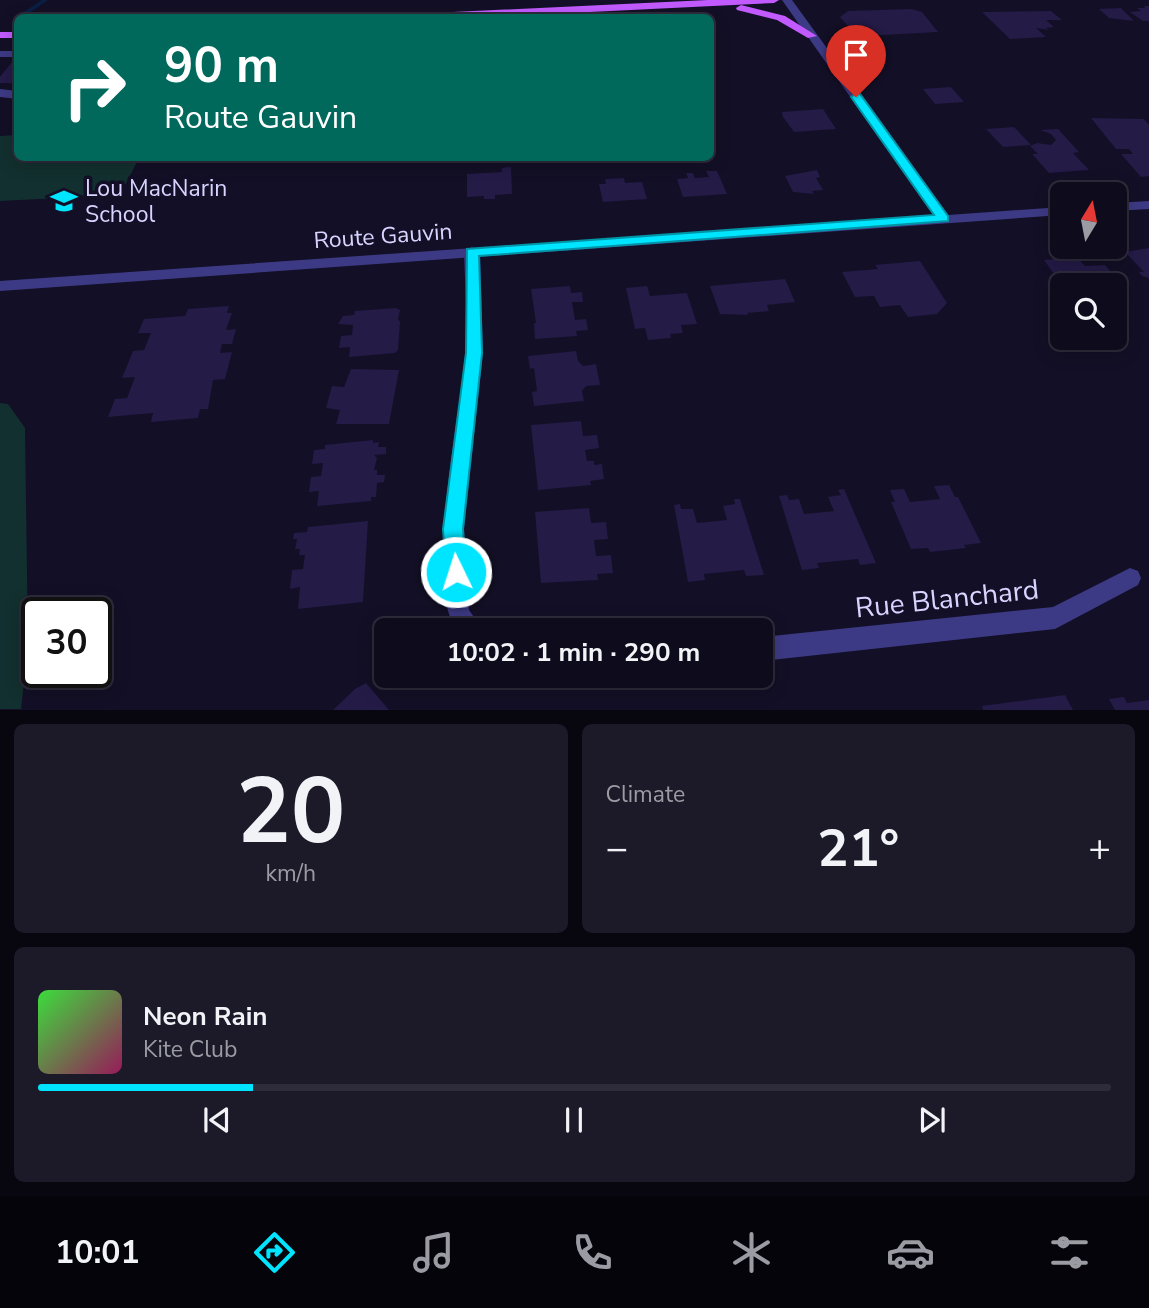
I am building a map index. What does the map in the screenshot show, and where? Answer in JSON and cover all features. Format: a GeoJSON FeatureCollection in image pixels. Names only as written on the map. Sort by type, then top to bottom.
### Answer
{"type":"FeatureCollection","features":[{"type":"Feature","properties":{"kind":"main road"},"geometry":{"type":"LineString","coordinates":[[678,4],[690,0]]}},
{"type":"Feature","properties":{"kind":"main road"},"geometry":{"type":"LineString","coordinates":[[472,14],[774,0]]}},
{"type":"Feature","properties":{"kind":"main road"},"geometry":{"type":"LineString","coordinates":[[678,4],[757,11],[781,19],[813,36]]}},
{"type":"Feature","properties":{"kind":"street"},"geometry":{"type":"LineString","coordinates":[[787,0],[943,219]]}},
{"type":"Feature","properties":{"kind":"street"},"geometry":{"type":"LineString","coordinates":[[1127,207],[1149,205]]}},
{"type":"Feature","properties":{"kind":"street","name":"Route Gauvin"},"geometry":{"type":"LineString","coordinates":[[0,286],[1050,212]]}},
{"type":"Feature","properties":{"kind":"street"},"geometry":{"type":"LineString","coordinates":[[461,618],[458,614],[453,529],[474,353],[472,252]]}},
{"type":"Feature","properties":{"kind":"street","name":"Rue Blanchard"},"geometry":{"type":"LineString","coordinates":[[773,648],[1055,618],[1130,578]]}},
{"type":"Feature","properties":{"kind":"green space"},"geometry":{"type":"Polygon","coordinates":[[[14,135],[14,161],[137,161],[120,195],[0,201],[0,136],[14,135]]]}},
{"type":"Feature","properties":{"kind":"green space"},"geometry":{"type":"Polygon","coordinates":[[[0,403],[8,404],[25,428],[27,597],[21,597],[21,688],[23,688],[21,709],[0,709],[0,403]]]}},
{"type":"Feature","properties":{"kind":"building"},"geometry":{"type":"Polygon","coordinates":[[[1144,6],[1149,6],[1149,21],[1143,21],[1130,12],[1141,11],[1137,8],[1145,8],[1144,6]]]}},
{"type":"Feature","properties":{"kind":"building"},"geometry":{"type":"Polygon","coordinates":[[[1121,8],[1134,21],[1109,18],[1099,9],[1121,8]]]}},
{"type":"Feature","properties":{"kind":"building"},"geometry":{"type":"Polygon","coordinates":[[[912,9],[922,12],[938,32],[865,36],[853,32],[840,17],[848,11],[912,9]]]}},
{"type":"Feature","properties":{"kind":"building"},"geometry":{"type":"Polygon","coordinates":[[[1051,11],[1062,20],[1046,20],[1054,27],[1046,28],[1049,30],[1036,28],[1046,37],[1010,39],[982,12],[1051,11]]]}},
{"type":"Feature","properties":{"kind":"building"},"geometry":{"type":"Polygon","coordinates":[[[14,61],[14,83],[0,83],[0,77],[14,61]]]}},
{"type":"Feature","properties":{"kind":"building"},"geometry":{"type":"Polygon","coordinates":[[[951,87],[964,102],[935,104],[923,89],[951,87]]]}},
{"type":"Feature","properties":{"kind":"building"},"geometry":{"type":"Polygon","coordinates":[[[823,109],[836,129],[794,132],[782,112],[823,109]]]}},
{"type":"Feature","properties":{"kind":"building"},"geometry":{"type":"Polygon","coordinates":[[[1091,118],[1144,119],[1149,125],[1149,176],[1141,177],[1121,154],[1133,154],[1129,149],[1116,149],[1091,118]]]}},
{"type":"Feature","properties":{"kind":"building"},"geometry":{"type":"Polygon","coordinates":[[[1014,127],[1031,145],[1003,147],[986,129],[1014,127]]]}},
{"type":"Feature","properties":{"kind":"building"},"geometry":{"type":"Polygon","coordinates":[[[1058,129],[1079,152],[1073,153],[1089,170],[1049,173],[1032,154],[1038,154],[1030,146],[1037,143],[1051,145],[1056,140],[1051,134],[1040,130],[1058,129]]]}},
{"type":"Feature","properties":{"kind":"building"},"geometry":{"type":"Polygon","coordinates":[[[511,167],[512,194],[495,195],[495,199],[484,199],[484,196],[467,197],[467,174],[502,172],[502,168],[511,167]]]}},
{"type":"Feature","properties":{"kind":"building"},"geometry":{"type":"Polygon","coordinates":[[[817,170],[820,177],[816,178],[823,190],[812,191],[814,194],[793,192],[785,176],[817,170]]]}},
{"type":"Feature","properties":{"kind":"building"},"geometry":{"type":"Polygon","coordinates":[[[706,171],[717,171],[727,194],[683,197],[677,179],[688,178],[686,173],[693,173],[695,178],[709,177],[706,171]]]}},
{"type":"Feature","properties":{"kind":"building"},"geometry":{"type":"Polygon","coordinates":[[[624,178],[625,183],[642,182],[647,199],[603,202],[599,184],[606,184],[605,179],[624,178]]]}},
{"type":"Feature","properties":{"kind":"building"},"geometry":{"type":"Polygon","coordinates":[[[1149,248],[1149,278],[1142,276],[1139,272],[1144,272],[1127,252],[1149,248]]]}},
{"type":"Feature","properties":{"kind":"building"},"geometry":{"type":"Polygon","coordinates":[[[1079,259],[1085,266],[1105,265],[1112,273],[1053,273],[1044,260],[1079,259]]]}},
{"type":"Feature","properties":{"kind":"building"},"geometry":{"type":"Polygon","coordinates":[[[920,261],[947,303],[937,314],[908,317],[900,305],[880,307],[874,296],[855,297],[842,272],[878,269],[875,265],[920,261]]]}},
{"type":"Feature","properties":{"kind":"building"},"geometry":{"type":"Polygon","coordinates":[[[785,279],[795,302],[767,305],[769,311],[747,313],[748,315],[720,314],[710,286],[785,279]]]}},
{"type":"Feature","properties":{"kind":"building"},"geometry":{"type":"Polygon","coordinates":[[[570,286],[571,293],[582,292],[583,302],[572,302],[575,320],[586,319],[588,330],[576,331],[577,336],[535,339],[536,323],[531,289],[570,286]]]}},
{"type":"Feature","properties":{"kind":"building"},"geometry":{"type":"Polygon","coordinates":[[[647,286],[650,296],[687,293],[697,324],[681,325],[683,333],[670,334],[671,338],[648,340],[645,328],[635,329],[626,288],[647,286]]]}},
{"type":"Feature","properties":{"kind":"building"},"geometry":{"type":"Polygon","coordinates":[[[229,306],[227,313],[232,313],[226,330],[236,329],[232,344],[222,344],[220,353],[232,352],[225,379],[213,380],[208,409],[200,409],[198,418],[151,422],[153,413],[108,417],[115,399],[127,398],[135,377],[122,378],[133,351],[144,350],[151,333],[138,333],[144,319],[185,316],[188,309],[229,306]]]}},
{"type":"Feature","properties":{"kind":"building"},"geometry":{"type":"Polygon","coordinates":[[[400,310],[400,322],[398,350],[395,353],[349,357],[350,347],[339,348],[341,336],[352,335],[353,325],[338,324],[343,316],[354,315],[355,311],[400,310]]]}},
{"type":"Feature","properties":{"kind":"building"},"geometry":{"type":"Polygon","coordinates":[[[576,351],[578,361],[583,366],[596,364],[600,385],[586,386],[582,391],[584,401],[534,406],[532,392],[537,391],[534,368],[530,369],[528,356],[576,351]]]}},
{"type":"Feature","properties":{"kind":"building"},"geometry":{"type":"Polygon","coordinates":[[[351,369],[399,370],[389,424],[336,424],[340,410],[326,408],[332,386],[344,387],[351,369]]]}},
{"type":"Feature","properties":{"kind":"building"},"geometry":{"type":"Polygon","coordinates":[[[581,421],[583,436],[597,435],[599,448],[585,450],[587,461],[594,461],[594,465],[602,464],[604,479],[590,481],[591,485],[538,490],[531,425],[581,421]]]}},
{"type":"Feature","properties":{"kind":"building"},"geometry":{"type":"Polygon","coordinates":[[[373,440],[373,443],[379,442],[378,447],[386,447],[386,454],[374,455],[377,458],[374,470],[377,470],[377,475],[385,475],[384,482],[377,483],[376,497],[371,497],[371,501],[317,506],[319,491],[309,492],[311,477],[321,476],[323,463],[312,464],[314,450],[325,449],[325,445],[373,440]]]}},
{"type":"Feature","properties":{"kind":"building"},"geometry":{"type":"Polygon","coordinates":[[[949,485],[981,543],[964,545],[966,548],[930,552],[928,548],[911,549],[891,502],[895,502],[890,490],[904,489],[910,502],[940,499],[934,486],[949,485]]]}},
{"type":"Feature","properties":{"kind":"building"},"geometry":{"type":"Polygon","coordinates":[[[844,489],[876,563],[860,565],[858,559],[817,563],[819,568],[802,570],[779,496],[787,495],[789,500],[799,499],[804,514],[834,511],[828,497],[841,495],[838,490],[844,489]]]}},
{"type":"Feature","properties":{"kind":"building"},"geometry":{"type":"Polygon","coordinates":[[[734,499],[740,499],[764,575],[746,576],[744,570],[704,574],[705,580],[688,582],[674,505],[680,504],[681,509],[693,509],[697,523],[727,520],[723,506],[735,504],[734,499]]]}},
{"type":"Feature","properties":{"kind":"building"},"geometry":{"type":"Polygon","coordinates":[[[589,508],[591,523],[606,522],[608,539],[594,540],[596,556],[611,555],[613,573],[597,574],[598,580],[541,583],[535,512],[589,508]]]}},
{"type":"Feature","properties":{"kind":"building"},"geometry":{"type":"Polygon","coordinates":[[[368,521],[363,602],[298,609],[300,587],[290,589],[292,570],[303,569],[305,555],[299,555],[300,549],[295,549],[297,539],[293,539],[294,533],[307,532],[308,527],[368,521]]]}},
{"type":"Feature","properties":{"kind":"building"},"geometry":{"type":"Polygon","coordinates":[[[366,683],[389,710],[333,710],[355,689],[366,683]]]}},
{"type":"Feature","properties":{"kind":"building"},"geometry":{"type":"Polygon","coordinates":[[[1065,695],[1073,710],[983,710],[982,706],[1065,695]]]}},
{"type":"Feature","properties":{"kind":"building"},"geometry":{"type":"Polygon","coordinates":[[[1124,697],[1127,703],[1149,700],[1149,710],[1115,710],[1109,699],[1124,697]]]}},
{"type":"Feature","properties":{"kind":"waterway"},"geometry":{"type":"LineString","coordinates":[[24,14],[45,0]]}},
{"type":"Feature","properties":{"kind":"place","name":"Lou MacNarin School"},"geometry":{"type":"Point","coordinates":[64,201]}},
{"type":"Feature","properties":{"kind":"route"},"geometry":{"type":"LineString","coordinates":[[456,572],[453,529],[474,353],[472,252],[943,219],[856,97]]}}]}
